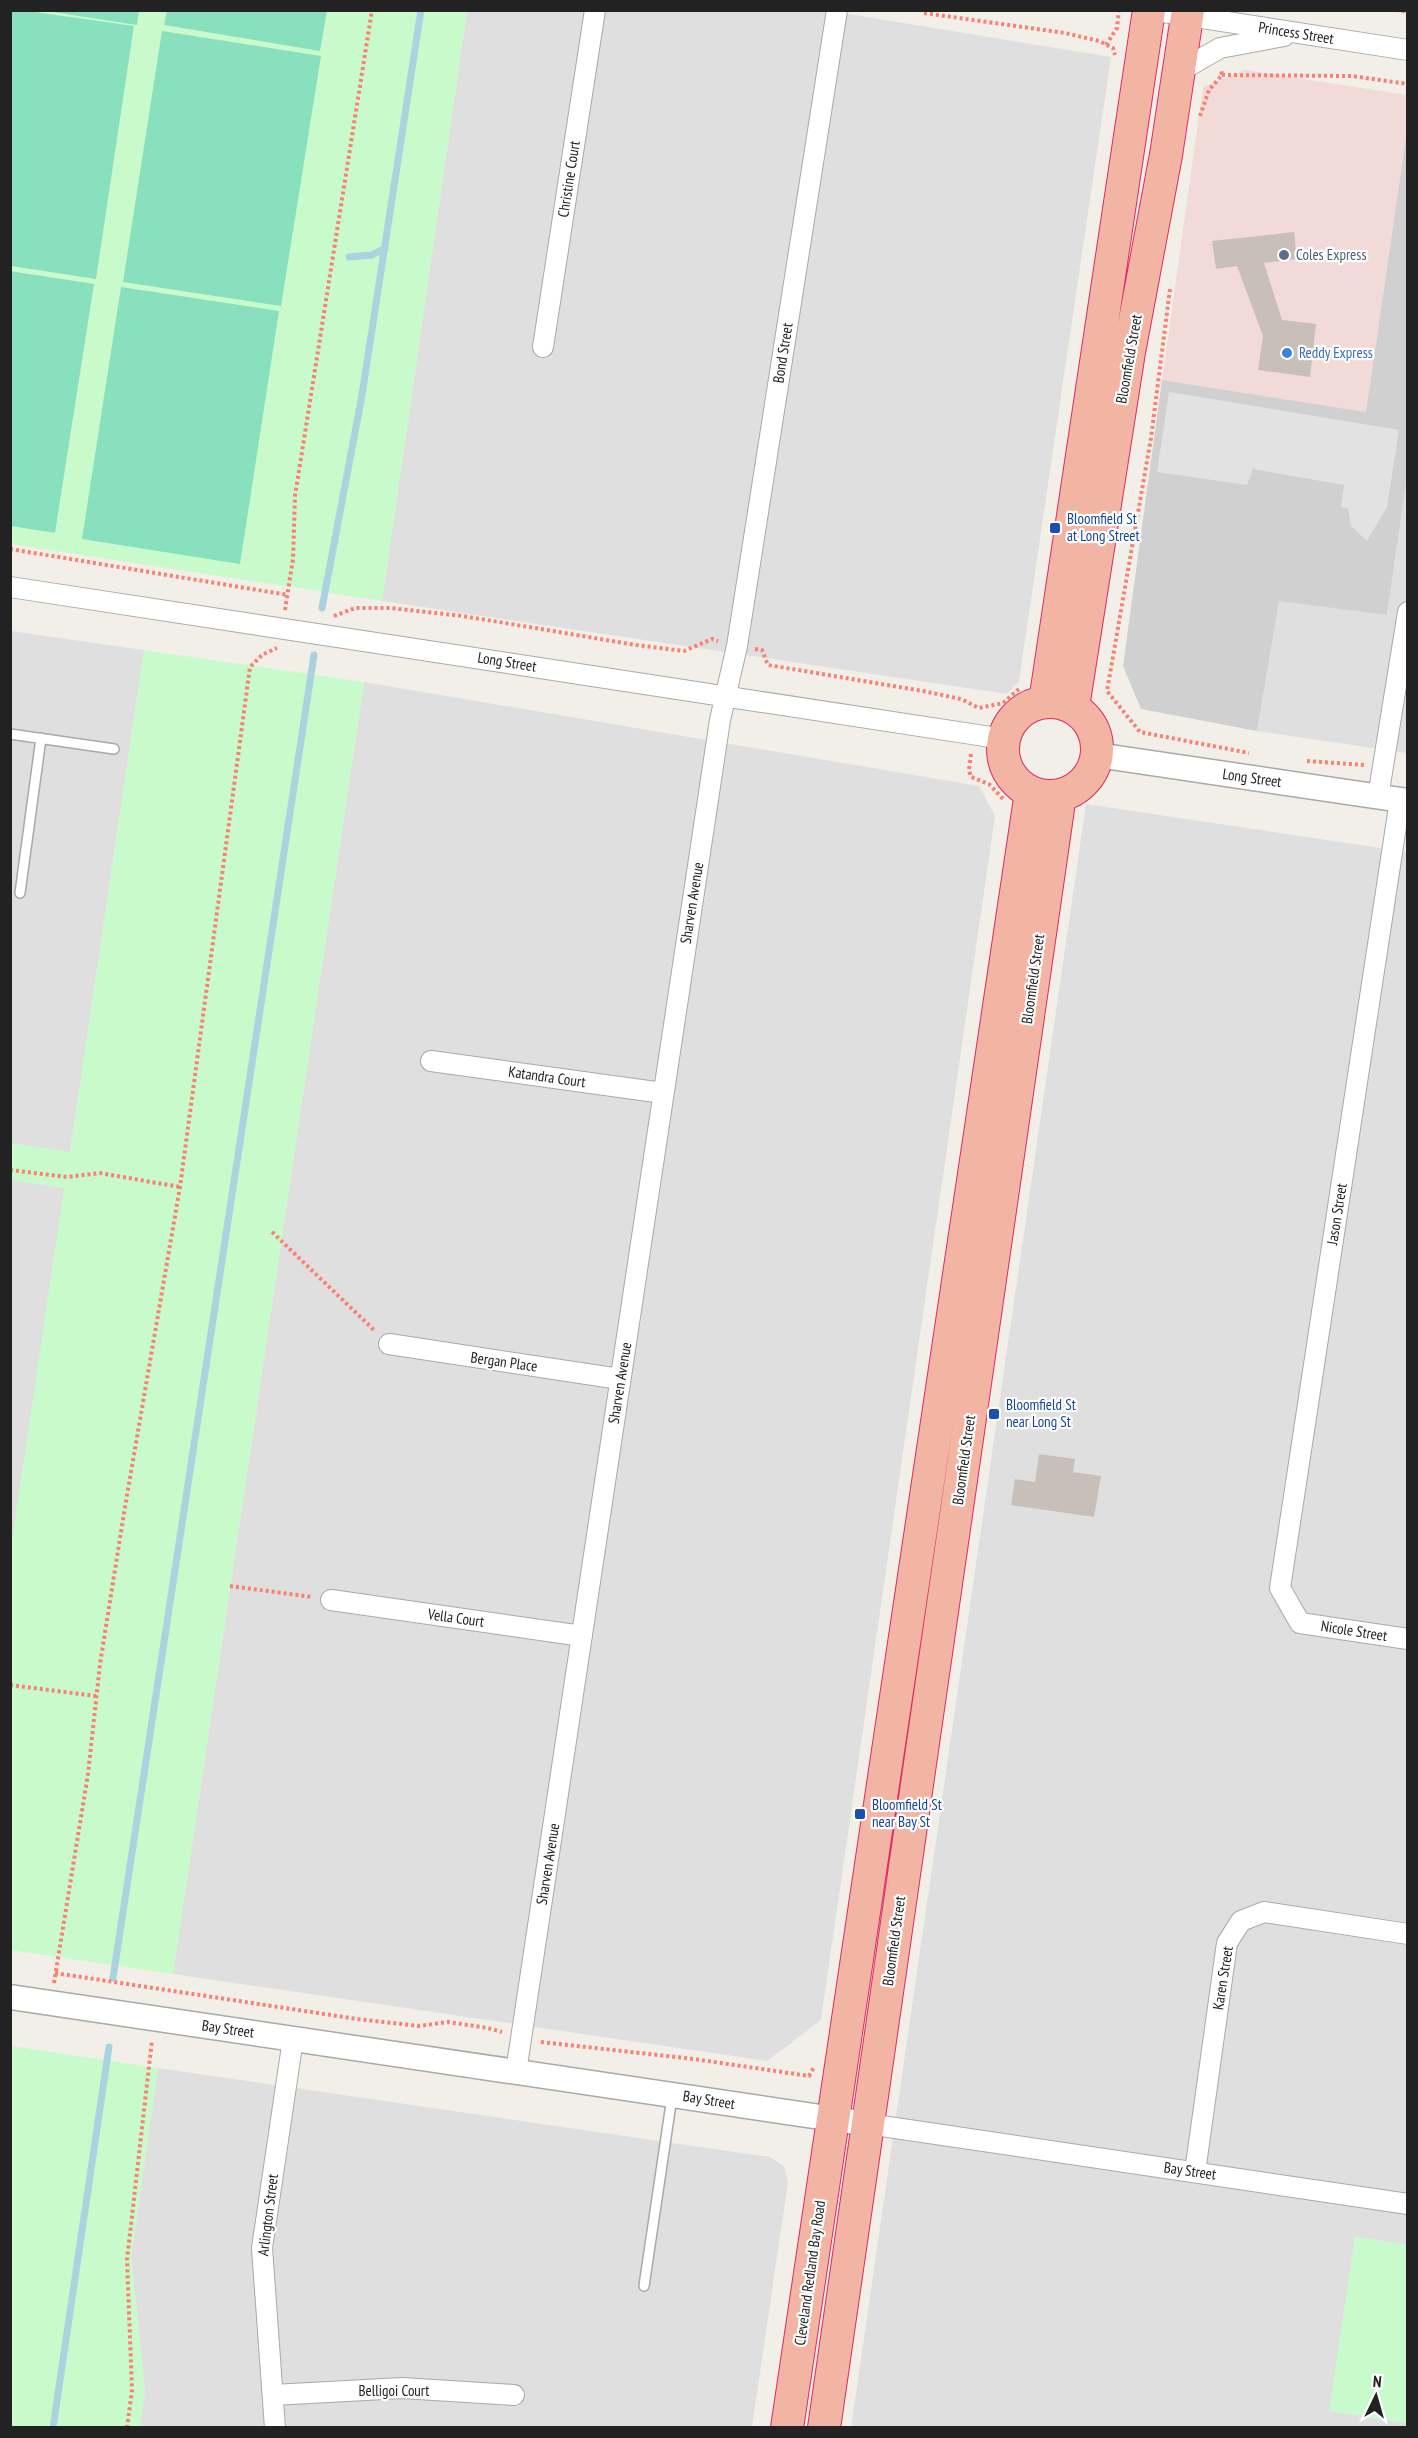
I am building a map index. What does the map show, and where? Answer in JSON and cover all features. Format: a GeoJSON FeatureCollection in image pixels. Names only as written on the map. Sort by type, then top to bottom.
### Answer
{"type":"FeatureCollection","features":[{"type":"Feature","properties":{"kind":"highway","name":"Bloomfield Street"},"geometry":{"type":"LineString","coordinates":[[1046,699],[1150,10]]}},
{"type":"Feature","properties":{"kind":"highway","name":"Bloomfield Street"},"geometry":{"type":"LineString","coordinates":[[1046,699],[1129,352],[1166,155],[1187,13]]}},
{"type":"Feature","properties":{"kind":"highway"},"geometry":{"type":"LineString","coordinates":[[1046,699],[1085,716],[1093,728],[1097,741],[1097,755],[1093,769],[1085,781],[1074,790],[1045,794],[1018,783],[1008,771],[1003,755],[1004,739],[1009,726],[1018,714],[1046,699]]}},
{"type":"Feature","properties":{"kind":"highway","name":"Bloomfield Street"},"geometry":{"type":"LineString","coordinates":[[833,2118],[1045,794]]}},
{"type":"Feature","properties":{"kind":"highway","name":"Bloomfield Street"},"geometry":{"type":"LineString","coordinates":[[868,2124],[1045,794]]}},
{"type":"Feature","properties":{"kind":"highway","name":"Cleveland Redland Bay Road"},"geometry":{"type":"LineString","coordinates":[[787,2427],[833,2118]]}},
{"type":"Feature","properties":{"kind":"highway"},"geometry":{"type":"LineString","coordinates":[[824,2427],[868,2124]]}},
{"type":"Feature","properties":{"kind":"street","name":"Christine Court"},"geometry":{"type":"LineString","coordinates":[[543,347],[595,10]]}},
{"type":"Feature","properties":{"kind":"street","name":"Bond Street"},"geometry":{"type":"LineString","coordinates":[[727,696],[837,10]]}},
{"type":"Feature","properties":{"kind":"street","name":"Princess Street"},"geometry":{"type":"LineString","coordinates":[[1150,10],[1187,13],[1407,50]]}},
{"type":"Feature","properties":{"kind":"street"},"geometry":{"type":"LineString","coordinates":[[1180,71],[1216,50],[1299,33]]}},
{"type":"Feature","properties":{"kind":"street","name":"Long Street"},"geometry":{"type":"LineString","coordinates":[[10,587],[1004,739]]}},
{"type":"Feature","properties":{"kind":"street","name":"Jason Street"},"geometry":{"type":"LineString","coordinates":[[1300,1623],[1280,1588],[1395,800],[1383,767],[1407,612]]}},
{"type":"Feature","properties":{"kind":"street","name":"Sharven Avenue"},"geometry":{"type":"LineString","coordinates":[[516,2072],[720,720],[727,696]]}},
{"type":"Feature","properties":{"kind":"street","name":"Long Street"},"geometry":{"type":"LineString","coordinates":[[1097,755],[1395,800]]}},
{"type":"Feature","properties":{"kind":"street","name":"Katandra Court"},"geometry":{"type":"LineString","coordinates":[[431,1061],[663,1093]]}},
{"type":"Feature","properties":{"kind":"street","name":"Bergan Place"},"geometry":{"type":"LineString","coordinates":[[389,1344],[620,1379]]}},
{"type":"Feature","properties":{"kind":"street","name":"Vella Court"},"geometry":{"type":"LineString","coordinates":[[331,1600],[582,1636]]}},
{"type":"Feature","properties":{"kind":"street","name":"Nicole Street"},"geometry":{"type":"LineString","coordinates":[[1300,1623],[1407,1639]]}},
{"type":"Feature","properties":{"kind":"street","name":"Karen Street"},"geometry":{"type":"LineString","coordinates":[[1195,2172],[1227,1943],[1241,1920],[1264,1912],[1407,1934]]}},
{"type":"Feature","properties":{"kind":"street","name":"Bay Street"},"geometry":{"type":"LineString","coordinates":[[10,1997],[1407,2204]]}},
{"type":"Feature","properties":{"kind":"street","name":"Arlington Street"},"geometry":{"type":"LineString","coordinates":[[275,2427],[262,2248],[293,2039]]}},
{"type":"Feature","properties":{"kind":"street","name":"Belligoi Court"},"geometry":{"type":"LineString","coordinates":[[273,2395],[402,2388],[514,2395]]}},
{"type":"Feature","properties":{"kind":"lane"},"geometry":{"type":"LineString","coordinates":[[10,734],[114,749]]}},
{"type":"Feature","properties":{"kind":"lane"},"geometry":{"type":"LineString","coordinates":[[20,893],[41,738]]}},
{"type":"Feature","properties":{"kind":"lane"},"geometry":{"type":"LineString","coordinates":[[644,2286],[672,2095]]}},
{"type":"Feature","properties":{"kind":"path"},"geometry":{"type":"LineString","coordinates":[[295,612],[285,610],[293,559],[295,496],[372,10]]}},
{"type":"Feature","properties":{"kind":"path"},"geometry":{"type":"LineString","coordinates":[[1106,45],[1117,28],[1119,10]]}},
{"type":"Feature","properties":{"kind":"path"},"geometry":{"type":"LineString","coordinates":[[1396,10],[1407,12]]}},
{"type":"Feature","properties":{"kind":"path"},"geometry":{"type":"LineString","coordinates":[[924,13],[1065,33],[1113,48],[1118,61]]}},
{"type":"Feature","properties":{"kind":"path"},"geometry":{"type":"LineString","coordinates":[[1216,50],[1222,75]]}},
{"type":"Feature","properties":{"kind":"path"},"geometry":{"type":"LineString","coordinates":[[1198,123],[1209,90],[1222,75],[1352,76],[1407,84]]}},
{"type":"Feature","properties":{"kind":"path"},"geometry":{"type":"LineString","coordinates":[[1171,279],[1151,438],[1107,691],[1140,732],[1260,755]]}},
{"type":"Feature","properties":{"kind":"path"},"geometry":{"type":"LineString","coordinates":[[10,549],[288,595]]}},
{"type":"Feature","properties":{"kind":"path"},"geometry":{"type":"LineString","coordinates":[[323,615],[333,616],[355,608],[390,608],[463,616],[684,651],[712,639],[762,650],[768,665],[923,691],[961,699],[979,708],[1003,703],[1016,694],[1046,699]]}},
{"type":"Feature","properties":{"kind":"path"},"geometry":{"type":"LineString","coordinates":[[50,2003],[88,1774],[96,1696],[124,1507],[180,1186],[250,667],[262,655],[280,646]]}},
{"type":"Feature","properties":{"kind":"path"},"geometry":{"type":"LineString","coordinates":[[1301,760],[1383,767]]}},
{"type":"Feature","properties":{"kind":"path"},"geometry":{"type":"LineString","coordinates":[[10,1170],[67,1177],[100,1173],[180,1186]]}},
{"type":"Feature","properties":{"kind":"path"},"geometry":{"type":"LineString","coordinates":[[272,1232],[389,1344]]}},
{"type":"Feature","properties":{"kind":"path"},"geometry":{"type":"LineString","coordinates":[[230,1586],[331,1600]]}},
{"type":"Feature","properties":{"kind":"path"},"geometry":{"type":"LineString","coordinates":[[10,1685],[96,1696]]}},
{"type":"Feature","properties":{"kind":"path"},"geometry":{"type":"LineString","coordinates":[[55,1973],[357,2019],[419,2026],[448,2022],[478,2026],[521,2039],[694,2059],[809,2076]]}},
{"type":"Feature","properties":{"kind":"path"},"geometry":{"type":"LineString","coordinates":[[127,2427],[132,2390],[127,2260],[153,2040],[141,2038]]}},
{"type":"Feature","properties":{"kind":"shaded area"},"geometry":{"type":"Polygon","coordinates":[[[467,11],[830,11],[1111,57],[1019,681],[1007,694],[382,601],[467,11]]]}},
{"type":"Feature","properties":{"kind":"shaded area","name":"Coles Express"},"geometry":{"type":"Polygon","coordinates":[[[1245,70],[1407,95],[1407,130],[1366,412],[1162,380],[1203,87],[1245,70]]]}},
{"type":"Feature","properties":{"kind":"shaded area"},"geometry":{"type":"Polygon","coordinates":[[[1407,130],[1407,477],[1387,615],[1279,601],[1257,731],[1141,709],[1123,666],[1162,380],[1366,412],[1407,130]]]}},
{"type":"Feature","properties":{"kind":"shaded area"},"geometry":{"type":"Polygon","coordinates":[[[1169,392],[1399,430],[1387,507],[1367,541],[1351,526],[1348,508],[1341,507],[1344,485],[1253,469],[1247,485],[1157,472],[1169,392]]]}},
{"type":"Feature","properties":{"kind":"shaded area"},"geometry":{"type":"Polygon","coordinates":[[[1407,477],[1407,753],[1257,731],[1279,600],[1387,615],[1407,477]]]}},
{"type":"Feature","properties":{"kind":"shaded area"},"geometry":{"type":"Polygon","coordinates":[[[11,631],[144,650],[11,1554],[11,631]]]}},
{"type":"Feature","properties":{"kind":"shaded area"},"geometry":{"type":"Polygon","coordinates":[[[364,682],[979,786],[995,816],[821,2020],[767,2061],[173,1974],[364,682]]]}},
{"type":"Feature","properties":{"kind":"shaded area"},"geometry":{"type":"Polygon","coordinates":[[[1086,804],[1407,852],[1408,2245],[1355,2237],[1330,2411],[1407,2423],[1407,2427],[851,2428],[1086,804]]]}},
{"type":"Feature","properties":{"kind":"shaded area"},"geometry":{"type":"Polygon","coordinates":[[[158,2068],[770,2157],[784,2166],[788,2182],[752,2427],[140,2428],[145,2389],[131,2257],[158,2068]]]}},
{"type":"Feature","properties":{"kind":"green space"},"geometry":{"type":"Polygon","coordinates":[[[139,10],[137,25],[46,11],[139,10]]]}},
{"type":"Feature","properties":{"kind":"green space"},"geometry":{"type":"Polygon","coordinates":[[[167,10],[327,11],[320,51],[164,25],[167,10]]]}},
{"type":"Feature","properties":{"kind":"green space"},"geometry":{"type":"Polygon","coordinates":[[[10,11],[28,11],[134,26],[96,279],[11,266],[10,11]]]}},
{"type":"Feature","properties":{"kind":"green space"},"geometry":{"type":"Polygon","coordinates":[[[28,11],[46,11],[136,24],[139,11],[167,11],[164,25],[320,50],[327,11],[467,11],[382,601],[11,544],[11,526],[55,533],[94,284],[11,271],[10,266],[96,278],[134,27],[28,11]]]}},
{"type":"Feature","properties":{"kind":"green space"},"geometry":{"type":"Polygon","coordinates":[[[162,31],[321,56],[281,306],[123,282],[162,31]]]}},
{"type":"Feature","properties":{"kind":"green space"},"geometry":{"type":"Polygon","coordinates":[[[10,271],[94,284],[55,533],[11,526],[10,271]]]}},
{"type":"Feature","properties":{"kind":"green space"},"geometry":{"type":"Polygon","coordinates":[[[121,287],[279,311],[240,564],[82,539],[121,287]]]}},
{"type":"Feature","properties":{"kind":"green space"},"geometry":{"type":"Polygon","coordinates":[[[144,650],[364,682],[173,1974],[10,1950],[10,1554],[64,1188],[11,1180],[11,1143],[70,1152],[144,650]]]}},
{"type":"Feature","properties":{"kind":"green space"},"geometry":{"type":"Polygon","coordinates":[[[10,2046],[158,2068],[131,2257],[145,2389],[140,2427],[11,2427],[10,2046]]]}},
{"type":"Feature","properties":{"kind":"green space"},"geometry":{"type":"Polygon","coordinates":[[[1355,2237],[1407,2245],[1407,2423],[1329,2411],[1355,2237]]]}},
{"type":"Feature","properties":{"kind":"building"},"geometry":{"type":"Polygon","coordinates":[[[1294,232],[1297,259],[1264,263],[1282,320],[1316,324],[1310,377],[1258,370],[1263,336],[1237,266],[1216,269],[1212,241],[1294,232]]]}},
{"type":"Feature","properties":{"kind":"building"},"geometry":{"type":"Polygon","coordinates":[[[1039,1454],[1075,1459],[1073,1472],[1101,1476],[1094,1517],[1011,1505],[1015,1479],[1035,1482],[1039,1454]]]}},
{"type":"Feature","properties":{"kind":"waterway"},"geometry":{"type":"LineString","coordinates":[[322,608],[362,395],[421,10]]}},
{"type":"Feature","properties":{"kind":"waterway"},"geometry":{"type":"LineString","coordinates":[[349,257],[372,255],[385,248]]}},
{"type":"Feature","properties":{"kind":"waterway"},"geometry":{"type":"LineString","coordinates":[[113,1978],[314,655]]}},
{"type":"Feature","properties":{"kind":"waterway"},"geometry":{"type":"LineString","coordinates":[[53,2428],[109,2047]]}},
{"type":"Feature","properties":{"kind":"place","name":"Coles Express"},"geometry":{"type":"Point","coordinates":[1284,255]}},
{"type":"Feature","properties":{"kind":"place","name":"Reddy Express"},"geometry":{"type":"Point","coordinates":[1287,353]}},
{"type":"Feature","properties":{"kind":"place","name":"Bloomfield St at Long Street"},"geometry":{"type":"Point","coordinates":[1055,528]}},
{"type":"Feature","properties":{"kind":"place","name":"Bloomfield St near Long St"},"geometry":{"type":"Point","coordinates":[994,1414]}},
{"type":"Feature","properties":{"kind":"place","name":"Bloomfield St near Bay St"},"geometry":{"type":"Point","coordinates":[860,1814]}}]}
